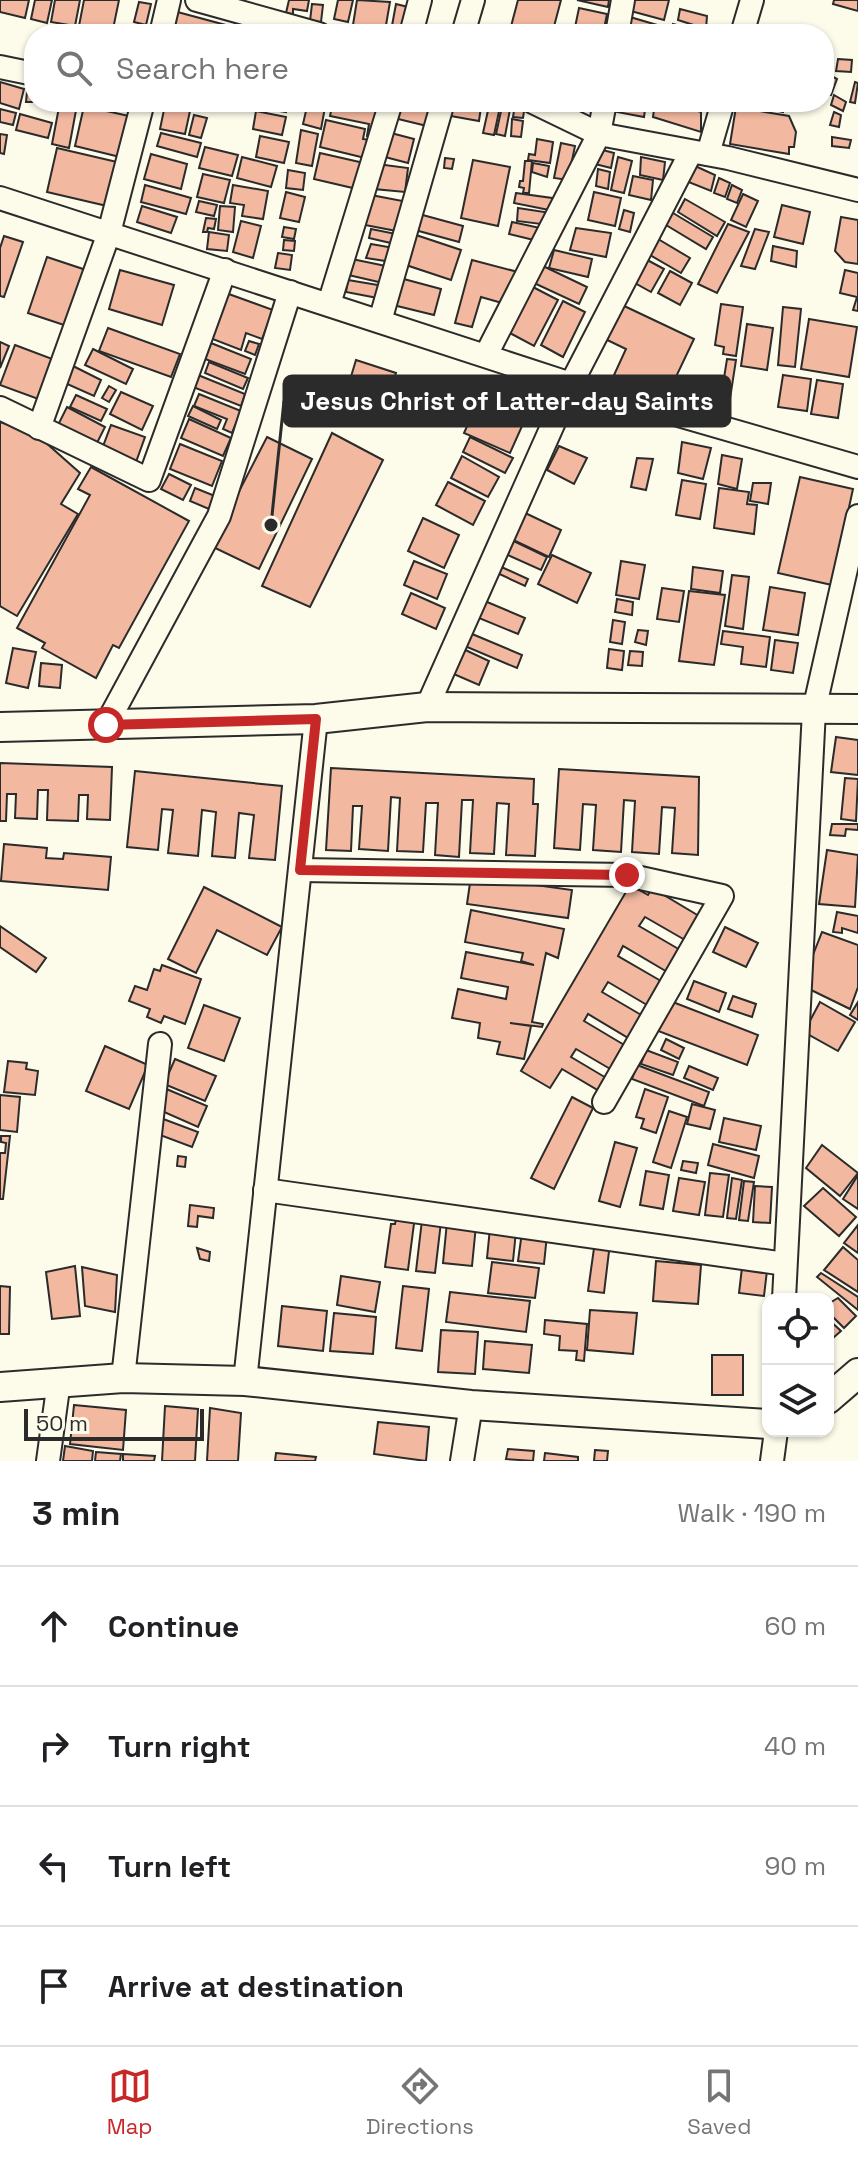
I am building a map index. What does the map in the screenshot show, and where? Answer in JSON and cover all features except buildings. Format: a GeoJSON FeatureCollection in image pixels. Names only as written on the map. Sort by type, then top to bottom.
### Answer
{"type":"FeatureCollection","features":[{"type":"Feature","properties":{"kind":"street"},"geometry":{"type":"LineString","coordinates":[[163,24],[169,0]]}},
{"type":"Feature","properties":{"kind":"street"},"geometry":{"type":"LineString","coordinates":[[197,0],[283,24]]}},
{"type":"Feature","properties":{"kind":"street"},"geometry":{"type":"LineString","coordinates":[[414,24],[420,0]]}},
{"type":"Feature","properties":{"kind":"street"},"geometry":{"type":"LineString","coordinates":[[466,24],[473,0]]}},
{"type":"Feature","properties":{"kind":"street"},"geometry":{"type":"LineString","coordinates":[[619,24],[623,0]]}},
{"type":"Feature","properties":{"kind":"street"},"geometry":{"type":"LineString","coordinates":[[745,24],[752,0]]}},
{"type":"Feature","properties":{"kind":"street"},"geometry":{"type":"LineString","coordinates":[[0,67],[24,72]]}},
{"type":"Feature","properties":{"kind":"street"},"geometry":{"type":"LineString","coordinates":[[39,428],[109,233],[140,112]]}},
{"type":"Feature","properties":{"kind":"street"},"geometry":{"type":"LineString","coordinates":[[329,304],[388,112]]}},
{"type":"Feature","properties":{"kind":"street"},"geometry":{"type":"LineString","coordinates":[[380,321],[440,112]]}},
{"type":"Feature","properties":{"kind":"street"},"geometry":{"type":"LineString","coordinates":[[554,112],[599,134],[699,153],[858,190]]}},
{"type":"Feature","properties":{"kind":"street"},"geometry":{"type":"LineString","coordinates":[[486,355],[599,134],[603,112]]}},
{"type":"Feature","properties":{"kind":"street"},"geometry":{"type":"LineString","coordinates":[[427,707],[571,384],[699,153],[718,112]]}},
{"type":"Feature","properties":{"kind":"street"},"geometry":{"type":"LineString","coordinates":[[0,198],[571,384],[858,467]]}},
{"type":"Feature","properties":{"kind":"street"},"geometry":{"type":"LineString","coordinates":[[0,408],[149,480],[225,270]]}},
{"type":"Feature","properties":{"kind":"street"},"geometry":{"type":"LineString","coordinates":[[106,725],[219,516],[290,292]]}},
{"type":"Feature","properties":{"kind":"street"},"geometry":{"type":"LineString","coordinates":[[784,1293],[814,710],[858,516]]}},
{"type":"Feature","properties":{"kind":"street"},"geometry":{"type":"LineString","coordinates":[[0,727],[316,719],[427,707],[858,709]]}},
{"type":"Feature","properties":{"kind":"street"},"geometry":{"type":"LineString","coordinates":[[245,1381],[316,719]]}},
{"type":"Feature","properties":{"kind":"street"},"geometry":{"type":"LineString","coordinates":[[300,870],[627,875],[722,896],[604,1102]]}},
{"type":"Feature","properties":{"kind":"street"},"geometry":{"type":"LineString","coordinates":[[123,1378],[160,1044]]}},
{"type":"Feature","properties":{"kind":"street"},"geometry":{"type":"LineString","coordinates":[[265,1190],[785,1264]]}},
{"type":"Feature","properties":{"kind":"street"},"geometry":{"type":"LineString","coordinates":[[834,1394],[858,1373]]}},
{"type":"Feature","properties":{"kind":"street"},"geometry":{"type":"LineString","coordinates":[[0,1387],[123,1378],[245,1381],[471,1405],[762,1424]]}},
{"type":"Feature","properties":{"kind":"street"},"geometry":{"type":"LineString","coordinates":[[48,1461],[59,1381]]}},
{"type":"Feature","properties":{"kind":"street"},"geometry":{"type":"LineString","coordinates":[[462,1461],[471,1405]]}},
{"type":"Feature","properties":{"kind":"street"},"geometry":{"type":"LineString","coordinates":[[772,1461],[775,1437]]}},
{"type":"Feature","properties":{"kind":"place","name":"Jesus Christ of Latter-day Saints"},"geometry":{"type":"Point","coordinates":[271,525]}},
{"type":"Feature","properties":{"kind":"route"},"geometry":{"type":"LineString","coordinates":[[106,725],[316,719],[300,870],[627,875]]}}]}
